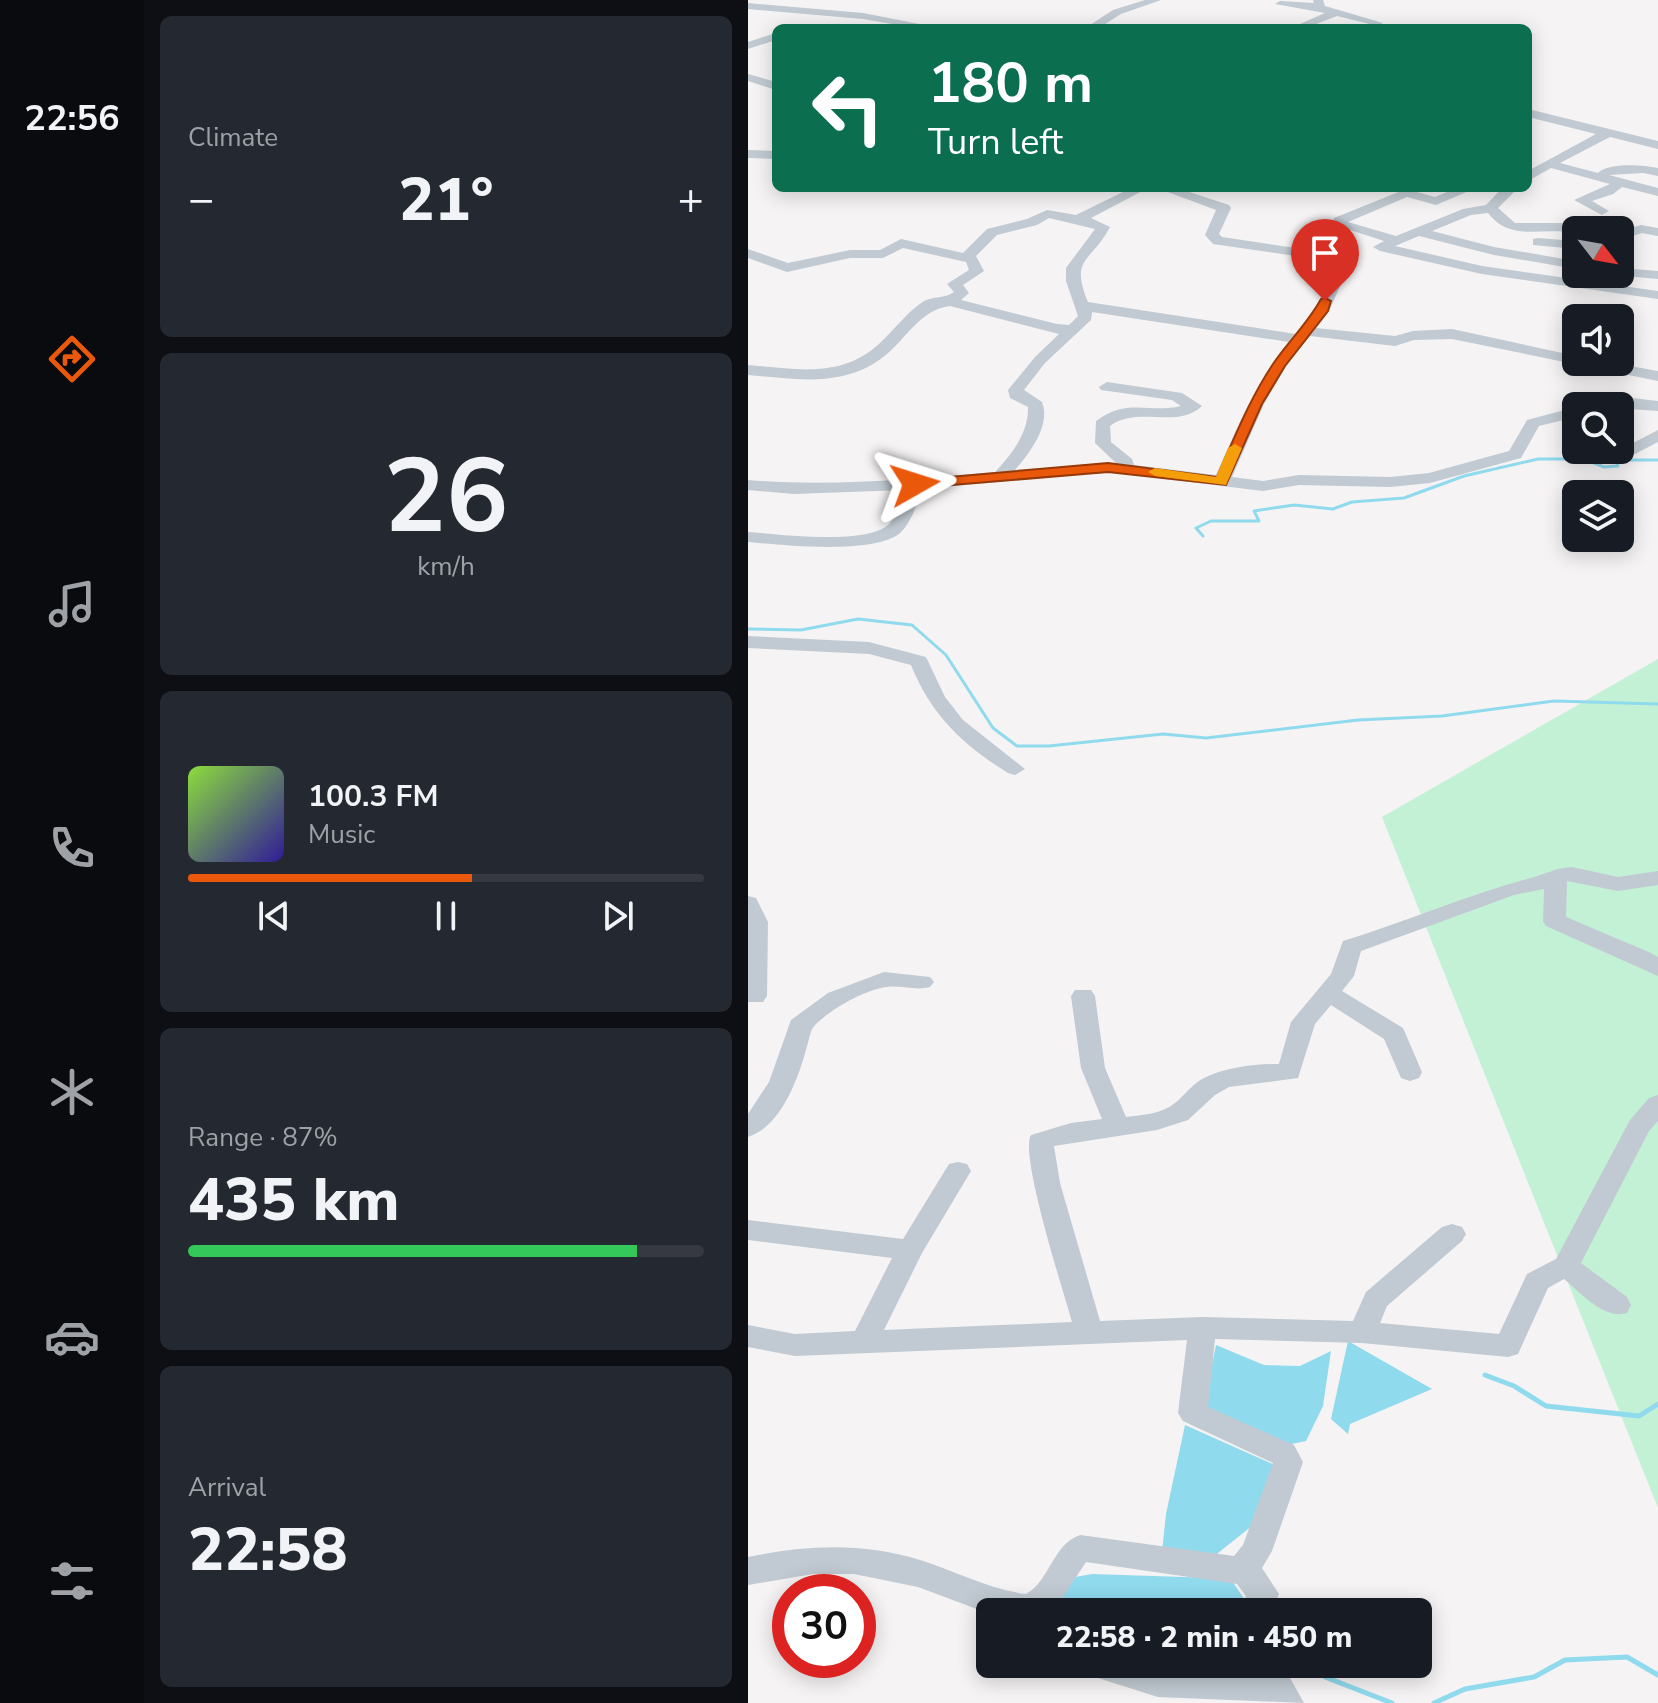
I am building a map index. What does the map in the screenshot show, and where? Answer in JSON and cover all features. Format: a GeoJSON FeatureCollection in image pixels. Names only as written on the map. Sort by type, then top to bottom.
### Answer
{"type":"FeatureCollection","features":[{"type":"Feature","properties":{"kind":"street"},"geometry":{"type":"LineString","coordinates":[[1097,24],[1109,16],[1156,0]]}},
{"type":"Feature","properties":{"kind":"street"},"geometry":{"type":"LineString","coordinates":[[1280,4],[1319,4],[1334,13],[1378,23]]}},
{"type":"Feature","properties":{"kind":"street"},"geometry":{"type":"LineString","coordinates":[[748,6],[863,16],[911,24]]}},
{"type":"Feature","properties":{"kind":"street"},"geometry":{"type":"LineString","coordinates":[[1306,24],[1334,13]]}},
{"type":"Feature","properties":{"kind":"street"},"geometry":{"type":"LineString","coordinates":[[825,24],[863,16]]}},
{"type":"Feature","properties":{"kind":"street"},"geometry":{"type":"LineString","coordinates":[[748,46],[772,37]]}},
{"type":"Feature","properties":{"kind":"street"},"geometry":{"type":"LineString","coordinates":[[748,77],[772,86]]}},
{"type":"Feature","properties":{"kind":"street"},"geometry":{"type":"LineString","coordinates":[[754,91],[772,86]]}},
{"type":"Feature","properties":{"kind":"street"},"geometry":{"type":"LineString","coordinates":[[1532,114],[1658,145]]}},
{"type":"Feature","properties":{"kind":"street"},"geometry":{"type":"LineString","coordinates":[[1538,164],[1610,132]]}},
{"type":"Feature","properties":{"kind":"street"},"geometry":{"type":"LineString","coordinates":[[748,154],[772,155]]}},
{"type":"Feature","properties":{"kind":"street"},"geometry":{"type":"LineString","coordinates":[[1538,164],[1658,192]]}},
{"type":"Feature","properties":{"kind":"street"},"geometry":{"type":"LineString","coordinates":[[1593,175],[1619,169],[1658,172]]}},
{"type":"Feature","properties":{"kind":"street"},"geometry":{"type":"LineString","coordinates":[[1602,211],[1581,200],[1608,191],[1620,182]]}},
{"type":"Feature","properties":{"kind":"street"},"geometry":{"type":"LineString","coordinates":[[1081,220],[1083,216],[1133,192]]}},
{"type":"Feature","properties":{"kind":"street"},"geometry":{"type":"LineString","coordinates":[[1176,192],[1224,208],[1213,227],[1214,240],[1345,259],[1322,311],[1279,364],[1256,404],[1221,482]]}},
{"type":"Feature","properties":{"kind":"street"},"geometry":{"type":"LineString","coordinates":[[1395,192],[1342,218],[1339,224],[1397,240]]}},
{"type":"Feature","properties":{"kind":"street"},"geometry":{"type":"LineString","coordinates":[[1406,192],[1436,201],[1459,192]]}},
{"type":"Feature","properties":{"kind":"street"},"geometry":{"type":"LineString","coordinates":[[1505,192],[1491,208],[1468,212],[1380,247],[1482,270],[1658,295]]}},
{"type":"Feature","properties":{"kind":"street"},"geometry":{"type":"LineString","coordinates":[[1491,208],[1496,217],[1519,229],[1562,228]]}},
{"type":"Feature","properties":{"kind":"street"},"geometry":{"type":"LineString","coordinates":[[969,259],[972,250],[992,232],[1032,222],[1047,214],[1103,227],[1099,237],[1079,256],[1073,268],[1079,303],[1086,317],[1040,360],[1016,390],[1016,395],[1036,405],[1037,416],[1021,455],[1001,475]]}},
{"type":"Feature","properties":{"kind":"street"},"geometry":{"type":"LineString","coordinates":[[1634,231],[1641,229],[1658,232]]}},
{"type":"Feature","properties":{"kind":"street"},"geometry":{"type":"LineString","coordinates":[[1419,232],[1494,251],[1562,262]]}},
{"type":"Feature","properties":{"kind":"street"},"geometry":{"type":"LineString","coordinates":[[1538,242],[1562,244]]}},
{"type":"Feature","properties":{"kind":"street"},"geometry":{"type":"LineString","coordinates":[[748,253],[787,268],[833,256],[883,254],[901,243],[969,259],[977,271],[954,284],[962,293],[950,302]]}},
{"type":"Feature","properties":{"kind":"street"},"geometry":{"type":"LineString","coordinates":[[1634,273],[1658,275]]}},
{"type":"Feature","properties":{"kind":"street"},"geometry":{"type":"LineString","coordinates":[[1555,280],[1562,274]]}},
{"type":"Feature","properties":{"kind":"street"},"geometry":{"type":"LineString","coordinates":[[748,370],[815,376],[851,369],[876,355],[930,304],[950,302],[1057,329],[1074,330]]}},
{"type":"Feature","properties":{"kind":"street"},"geometry":{"type":"LineString","coordinates":[[1082,306],[1133,311],[1162,319],[1303,335],[1395,341],[1413,336],[1452,334],[1562,358]]}},
{"type":"Feature","properties":{"kind":"street"},"geometry":{"type":"LineString","coordinates":[[1634,372],[1658,376]]}},
{"type":"Feature","properties":{"kind":"street"},"geometry":{"type":"LineString","coordinates":[[1107,387],[1176,396],[1194,406],[1182,413],[1118,411],[1108,418],[1102,424],[1103,443],[1126,463],[1124,468]]}},
{"type":"Feature","properties":{"kind":"street"},"geometry":{"type":"LineString","coordinates":[[1634,403],[1658,406]]}},
{"type":"Feature","properties":{"kind":"street"},"geometry":{"type":"LineString","coordinates":[[748,485],[794,489],[915,484],[1001,475],[1124,468],[1263,486],[1299,480],[1390,482],[1430,478],[1515,454],[1533,423],[1562,416]]}},
{"type":"Feature","properties":{"kind":"street"},"geometry":{"type":"LineString","coordinates":[[1634,449],[1658,435]]}},
{"type":"Feature","properties":{"kind":"street"},"geometry":{"type":"LineString","coordinates":[[748,537],[823,541],[878,537],[893,530],[915,484]]}},
{"type":"Feature","properties":{"kind":"street"},"geometry":{"type":"LineString","coordinates":[[748,642],[869,648],[919,661],[929,691],[957,727],[975,745],[1015,769]]}},
{"type":"Feature","properties":{"kind":"street"},"geometry":{"type":"LineString","coordinates":[[1089,1334],[1047,1183],[1040,1141],[1055,1135],[1118,1128],[1173,1116],[1210,1085],[1252,1073],[1289,1072],[1303,1022],[1342,976],[1351,946],[1556,875],[1572,874],[1618,884],[1658,878]]}},
{"type":"Feature","properties":{"kind":"street"},"geometry":{"type":"LineString","coordinates":[[1556,875],[1554,921],[1643,958],[1658,968]]}},
{"type":"Feature","properties":{"kind":"street"},"geometry":{"type":"LineString","coordinates":[[748,903],[757,922],[755,996]]}},
{"type":"Feature","properties":{"kind":"street"},"geometry":{"type":"LineString","coordinates":[[748,1128],[760,1120],[765,1111],[794,1049],[798,1029],[808,1018],[846,993],[866,989],[881,980],[922,982]]}},
{"type":"Feature","properties":{"kind":"street"},"geometry":{"type":"LineString","coordinates":[[1327,992],[1394,1034],[1410,1072]]}},
{"type":"Feature","properties":{"kind":"street"},"geometry":{"type":"LineString","coordinates":[[1083,996],[1093,1068],[1118,1128]]}},
{"type":"Feature","properties":{"kind":"street"},"geometry":{"type":"LineString","coordinates":[[748,1336],[795,1345],[1202,1328],[1362,1332],[1508,1346],[1537,1281],[1566,1266],[1639,1126],[1658,1104]]}},
{"type":"Feature","properties":{"kind":"street"},"geometry":{"type":"LineString","coordinates":[[863,1343],[910,1250],[958,1171]]}},
{"type":"Feature","properties":{"kind":"street"},"geometry":{"type":"LineString","coordinates":[[748,1230],[910,1250]]}},
{"type":"Feature","properties":{"kind":"street"},"geometry":{"type":"LineString","coordinates":[[1362,1332],[1376,1300],[1452,1234]]}},
{"type":"Feature","properties":{"kind":"street"},"geometry":{"type":"LineString","coordinates":[[1566,1266],[1617,1305]]}},
{"type":"Feature","properties":{"kind":"street"},"geometry":{"type":"LineString","coordinates":[[1044,1598],[1069,1558],[1080,1548],[1238,1572],[1244,1569],[1256,1551],[1288,1462],[1283,1454],[1193,1413],[1202,1328]]}},
{"type":"Feature","properties":{"kind":"street"},"geometry":{"type":"LineString","coordinates":[[748,1571],[814,1558],[871,1561],[919,1573],[986,1598]]}},
{"type":"Feature","properties":{"kind":"street"},"geometry":{"type":"LineString","coordinates":[[1244,1569],[1263,1594],[1261,1598]]}},
{"type":"Feature","properties":{"kind":"street"},"geometry":{"type":"LineString","coordinates":[[1144,1678],[1158,1682],[1199,1678]]}},
{"type":"Feature","properties":{"kind":"street"},"geometry":{"type":"LineString","coordinates":[[1240,1678],[1278,1689],[1287,1703]]}},
{"type":"Feature","properties":{"kind":"green space"},"geometry":{"type":"Polygon","coordinates":[[[1658,659],[1658,1508],[1382,817],[1658,659]]]}},
{"type":"Feature","properties":{"kind":"water"},"geometry":{"type":"Polygon","coordinates":[[[1348,1341],[1432,1389],[1350,1424],[1348,1434],[1331,1419],[1348,1341]]]}},
{"type":"Feature","properties":{"kind":"water"},"geometry":{"type":"Polygon","coordinates":[[[1216,1345],[1264,1365],[1300,1366],[1331,1351],[1323,1406],[1306,1441],[1287,1445],[1202,1413],[1216,1345]]]}},
{"type":"Feature","properties":{"kind":"water"},"geometry":{"type":"Polygon","coordinates":[[[1185,1425],[1275,1465],[1252,1526],[1213,1557],[1162,1552],[1166,1514],[1185,1425]]]}},
{"type":"Feature","properties":{"kind":"water"},"geometry":{"type":"Polygon","coordinates":[[[1092,1574],[1214,1578],[1232,1581],[1244,1598],[1055,1598],[1070,1578],[1092,1574]]]}},
{"type":"Feature","properties":{"kind":"waterway"},"geometry":{"type":"LineString","coordinates":[[1203,536],[1196,528],[1211,521],[1259,521],[1254,511],[1294,505],[1333,509],[1352,502],[1404,498],[1464,476],[1538,459],[1584,459],[1604,467],[1618,466],[1616,460],[1658,460]]}},
{"type":"Feature","properties":{"kind":"waterway"},"geometry":{"type":"LineString","coordinates":[[748,629],[801,630],[858,619],[912,625],[946,655],[993,728],[1017,746],[1049,746],[1163,734],[1206,738],[1358,720],[1442,716],[1554,701],[1658,704]]}},
{"type":"Feature","properties":{"kind":"waterway"},"geometry":{"type":"LineString","coordinates":[[1485,1375],[1514,1386],[1546,1406],[1639,1416],[1658,1404]]}},
{"type":"Feature","properties":{"kind":"waterway"},"geometry":{"type":"LineString","coordinates":[[1434,1703],[1465,1689],[1534,1677],[1565,1660],[1627,1657],[1658,1675]]}},
{"type":"Feature","properties":{"kind":"waterway"},"geometry":{"type":"LineString","coordinates":[[1328,1678],[1392,1703]]}},
{"type":"Feature","properties":{"kind":"slow traffic"},"geometry":{"type":"LineString","coordinates":[[1155,472],[1221,482],[1235,448]]}},
{"type":"Feature","properties":{"kind":"route"},"geometry":{"type":"LineString","coordinates":[[915,484],[1108,467],[1221,482],[1243,427],[1256,404],[1279,364],[1322,311],[1325,301]]}}]}
